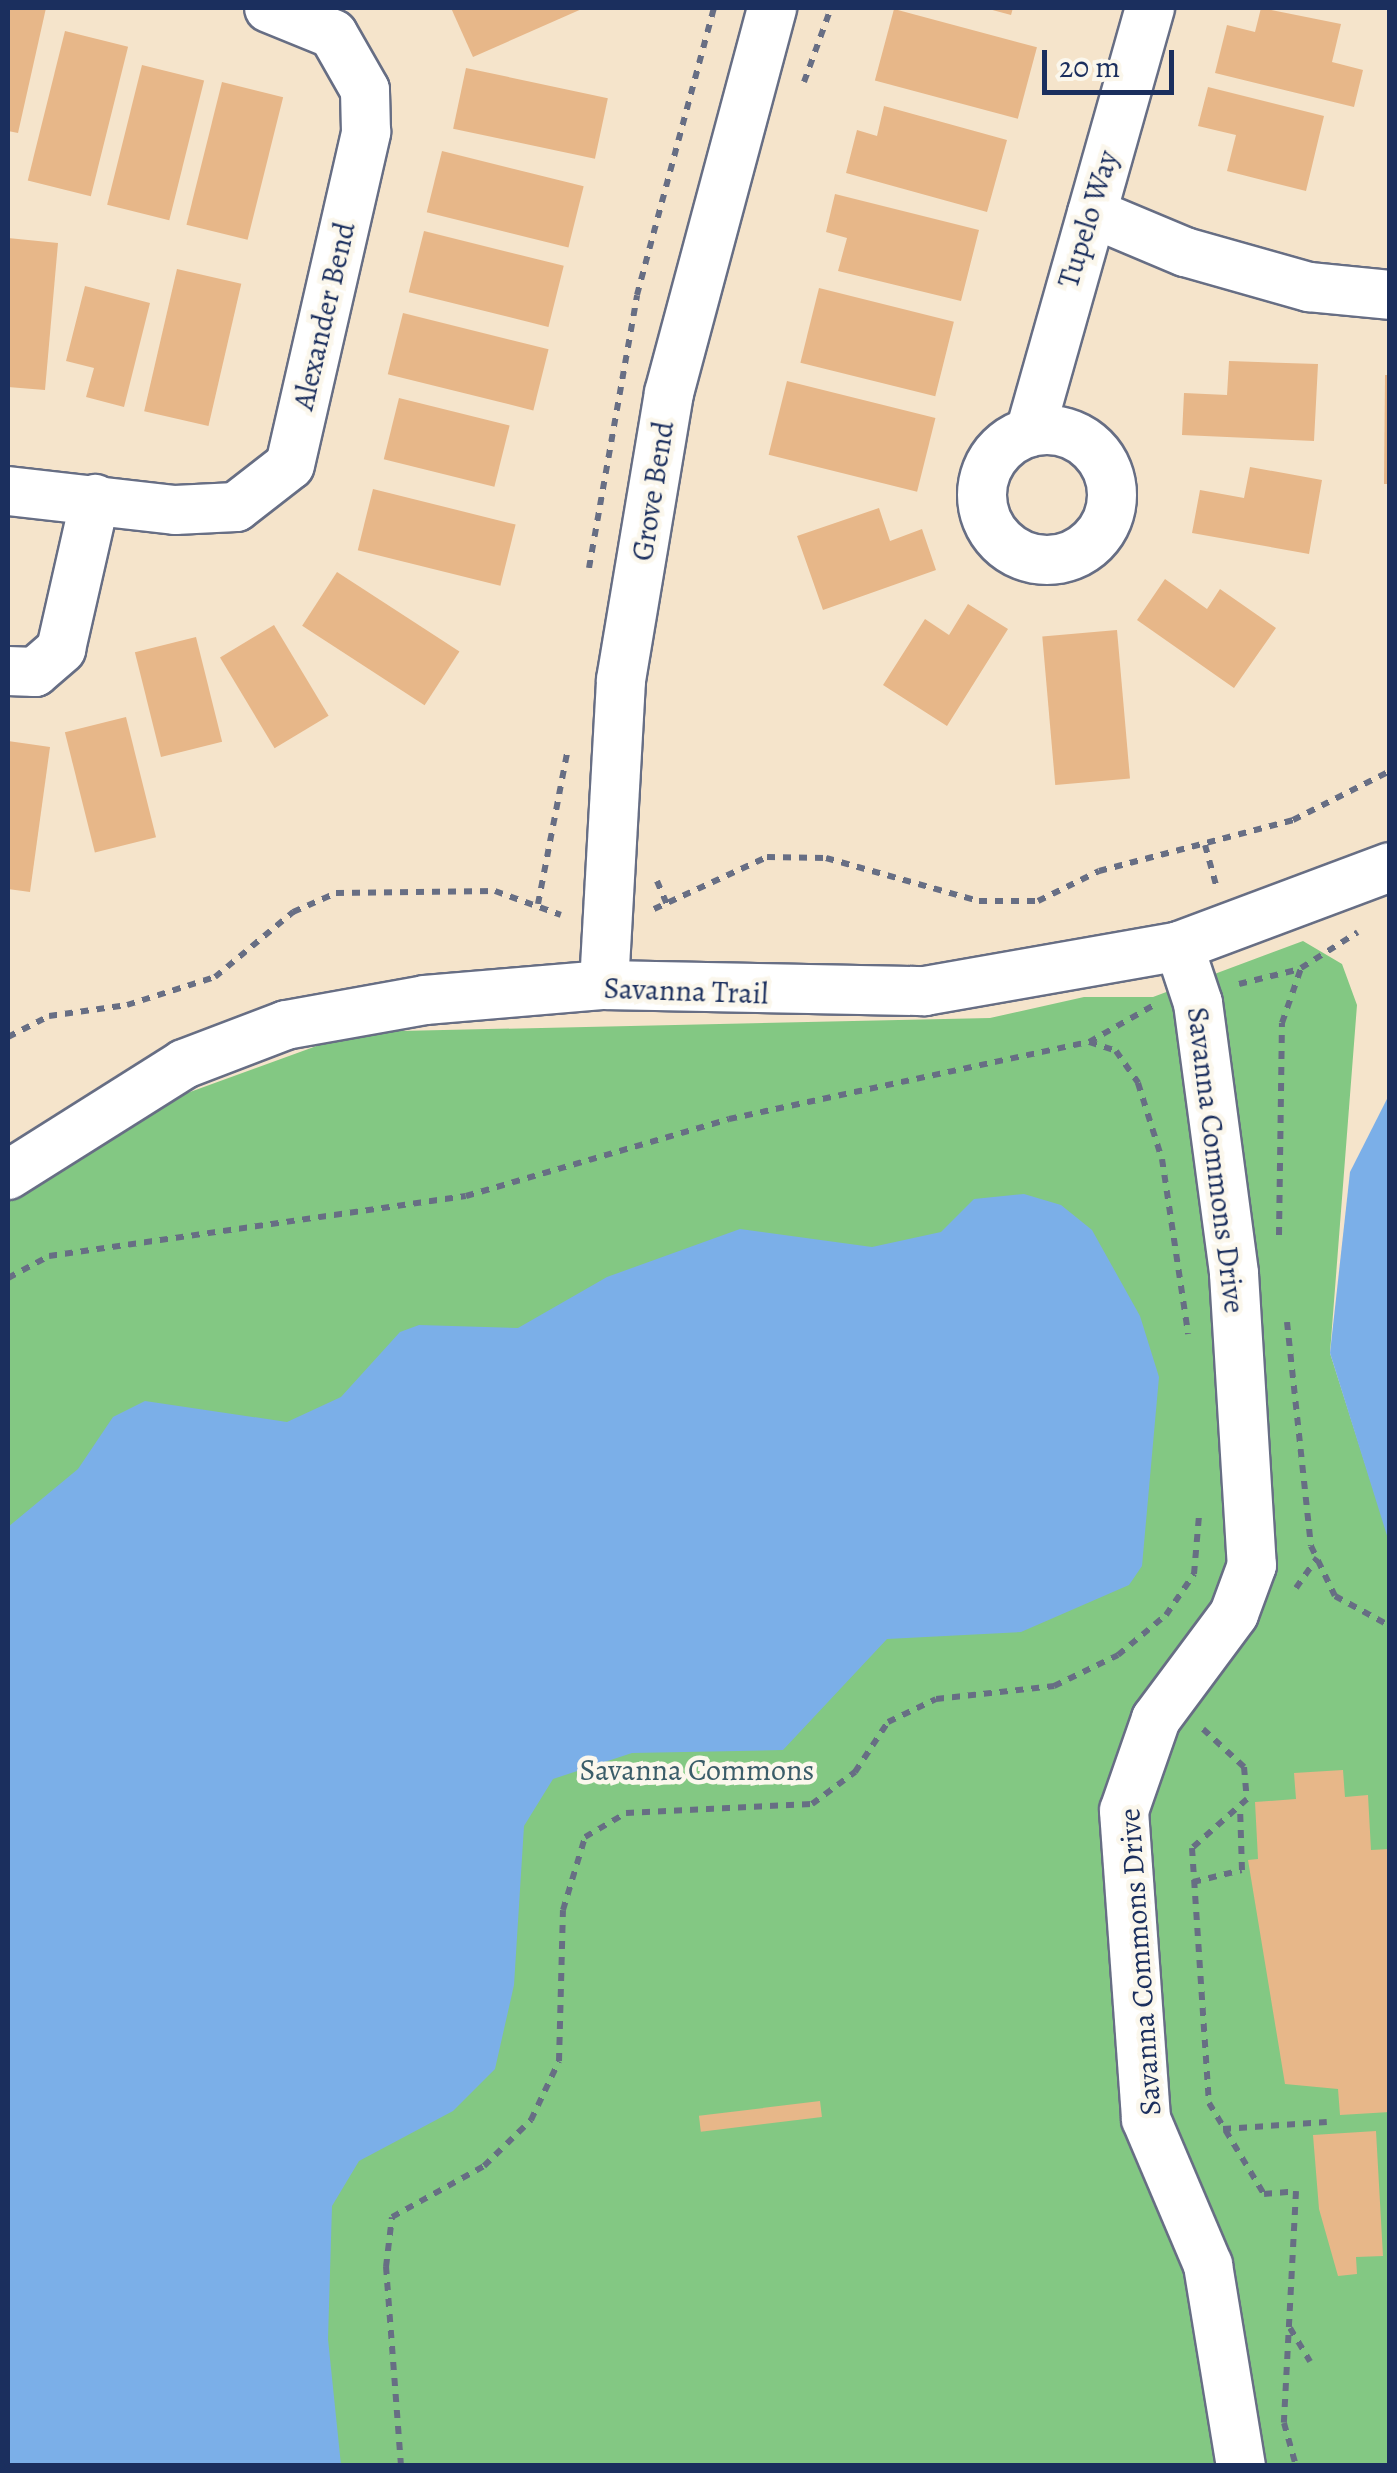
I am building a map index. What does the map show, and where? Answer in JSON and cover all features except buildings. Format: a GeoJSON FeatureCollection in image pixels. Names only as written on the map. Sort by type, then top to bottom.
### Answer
{"type":"FeatureCollection","features":[{"type":"Feature","properties":{"kind":"street","name":"Alexander Bend"},"geometry":{"type":"LineString","coordinates":[[8,490],[236,507],[290,466],[366,132],[365,90],[333,34],[269,8]]}},
{"type":"Feature","properties":{"kind":"street","name":"Grove Bend"},"geometry":{"type":"LineString","coordinates":[[604,986],[621,680],[669,393],[772,8]]}},
{"type":"Feature","properties":{"kind":"street","name":"Tupelo Way"},"geometry":{"type":"LineString","coordinates":[[1030,432],[1150,8]]}},
{"type":"Feature","properties":{"kind":"street"},"geometry":{"type":"LineString","coordinates":[[1092,213],[1185,252],[1308,287],[1390,294]]}},
{"type":"Feature","properties":{"kind":"street"},"geometry":{"type":"LineString","coordinates":[[8,671],[35,672],[61,649],[94,499]]}},
{"type":"Feature","properties":{"kind":"street","name":"Savanna Trail"},"geometry":{"type":"LineString","coordinates":[[8,1175],[184,1064],[286,1025],[425,1000],[604,986],[925,991],[1179,946],[1390,867]]}},
{"type":"Feature","properties":{"kind":"street","name":"Savanna Commons Drive"},"geometry":{"type":"LineString","coordinates":[[1179,946],[1198,1003],[1234,1274],[1252,1565],[1234,1614],[1156,1719],[1124,1810],[1146,2119],[1208,2265],[1240,2466]]}},
{"type":"Feature","properties":{"kind":"path"},"geometry":{"type":"LineString","coordinates":[[796,104],[831,8]]}},
{"type":"Feature","properties":{"kind":"path"},"geometry":{"type":"LineString","coordinates":[[8,1037],[49,1016],[127,1005],[215,977],[293,912],[336,893],[494,891],[556,915],[608,913],[667,905],[767,857],[826,858],[979,900],[1038,902],[1099,871],[1292,820],[1390,771]]}},
{"type":"Feature","properties":{"kind":"path"},"geometry":{"type":"LineString","coordinates":[[656,864],[667,905]]}},
{"type":"Feature","properties":{"kind":"path"},"geometry":{"type":"LineString","coordinates":[[1278,1243],[1282,1023],[1301,968],[1368,926]]}},
{"type":"Feature","properties":{"kind":"path"},"geometry":{"type":"LineString","coordinates":[[8,1278],[48,1256],[466,1196],[729,1119],[1089,1042],[1116,1051],[1138,1083],[1162,1159],[1189,1348]]}},
{"type":"Feature","properties":{"kind":"path"},"geometry":{"type":"LineString","coordinates":[[1285,1300],[1318,1558],[1335,1596],[1390,1626]]}},
{"type":"Feature","properties":{"kind":"path"},"geometry":{"type":"LineString","coordinates":[[401,2466],[386,2268],[392,2217],[484,2166],[531,2120],[558,2061],[563,1910],[585,1837],[626,1813],[812,1804],[855,1772],[888,1722],[936,1699],[1054,1686],[1118,1655],[1166,1615],[1194,1574],[1201,1501]]}},
{"type":"Feature","properties":{"kind":"path"},"geometry":{"type":"LineString","coordinates":[[1289,1598],[1318,1558]]}},
{"type":"Feature","properties":{"kind":"path"},"geometry":{"type":"LineString","coordinates":[[1192,1719],[1244,1768],[1240,1808],[1242,1870],[1193,1882]]}},
{"type":"Feature","properties":{"kind":"path"},"geometry":{"type":"LineString","coordinates":[[1240,1808],[1192,1848],[1209,2103],[1264,2194],[1296,2191],[1284,2422],[1296,2466]]}},
{"type":"Feature","properties":{"kind":"path"},"geometry":{"type":"LineString","coordinates":[[1223,2129],[1326,2122]]}},
{"type":"Feature","properties":{"kind":"path"},"geometry":{"type":"LineString","coordinates":[[1290,2326],[1310,2361]]}},
{"type":"Feature","properties":{"kind":"green space","name":"Savanna Commons"},"geometry":{"type":"Polygon","coordinates":[[[1303,941],[1342,964],[1357,1005],[1330,1353],[1390,1542],[1389,2465],[8,2465],[8,1201],[124,1116],[355,1032],[990,1018],[1084,997],[1153,997],[1303,941]]]}},
{"type":"Feature","properties":{"kind":"water"},"geometry":{"type":"Polygon","coordinates":[[[1389,1095],[1390,1542],[1330,1353],[1350,1172],[1389,1095]]]}},
{"type":"Feature","properties":{"kind":"water"},"geometry":{"type":"Polygon","coordinates":[[[1024,1194],[1061,1205],[1092,1230],[1140,1316],[1159,1377],[1142,1566],[1129,1585],[1021,1632],[887,1639],[783,1750],[632,1753],[553,1779],[524,1826],[514,1985],[495,2069],[453,2111],[359,2161],[332,2206],[328,2339],[341,2465],[8,2465],[8,1527],[78,1469],[113,1417],[145,1401],[287,1422],[341,1397],[400,1332],[419,1325],[518,1328],[607,1277],[740,1229],[872,1247],[941,1232],[974,1199],[1024,1194]]]}}]}
